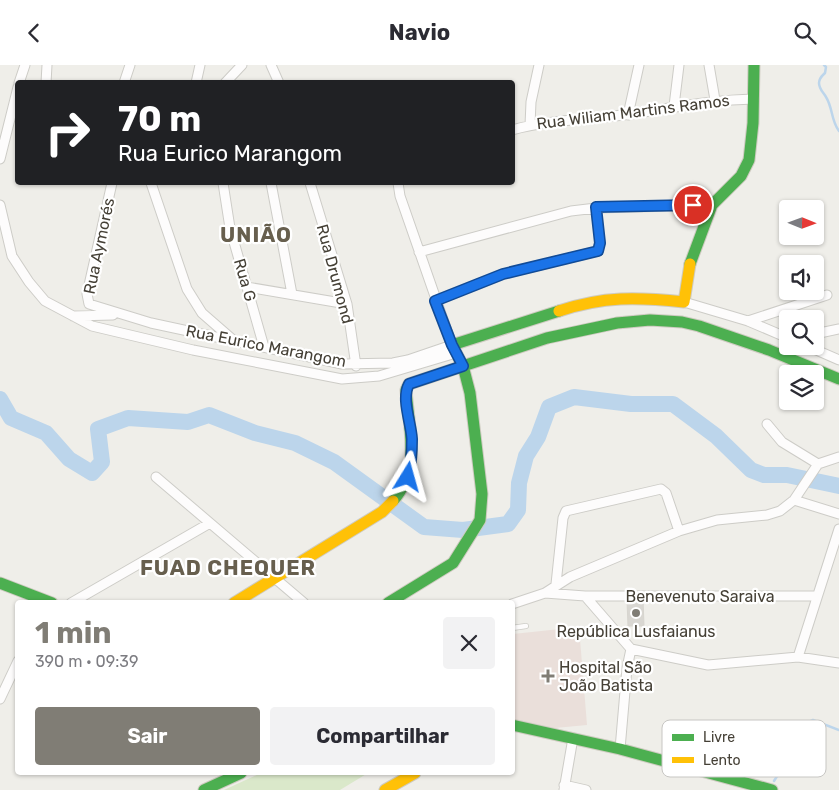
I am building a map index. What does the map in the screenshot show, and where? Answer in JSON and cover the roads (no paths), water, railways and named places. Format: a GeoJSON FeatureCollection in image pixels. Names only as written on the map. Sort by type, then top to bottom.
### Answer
{"type":"FeatureCollection","features":[{"type":"Feature","properties":{"kind":"main road"},"geometry":{"type":"LineString","coordinates":[[393,600],[453,563],[469,541],[480,520],[482,494],[470,393],[463,366],[454,349],[585,302],[632,297],[684,302],[691,257],[712,205],[745,169],[751,145],[754,65]]}},
{"type":"Feature","properties":{"kind":"main road"},"geometry":{"type":"LineString","coordinates":[[239,600],[382,512],[401,492],[408,477],[411,464],[412,439],[406,395],[409,384],[591,327],[639,322],[683,322],[735,338],[839,379]]}},
{"type":"Feature","properties":{"kind":"main road"},"geometry":{"type":"LineString","coordinates":[[0,583],[35,600]]}},
{"type":"Feature","properties":{"kind":"main road"},"geometry":{"type":"LineString","coordinates":[[515,726],[662,760]]}},
{"type":"Feature","properties":{"kind":"main road"},"geometry":{"type":"LineString","coordinates":[[515,731],[527,729]]}},
{"type":"Feature","properties":{"kind":"main road"},"geometry":{"type":"LineString","coordinates":[[204,790],[237,775]]}},
{"type":"Feature","properties":{"kind":"main road"},"geometry":{"type":"LineString","coordinates":[[385,790],[411,775]]}},
{"type":"Feature","properties":{"kind":"main road"},"geometry":{"type":"LineString","coordinates":[[729,777],[772,790]]}},
{"type":"Feature","properties":{"kind":"street"},"geometry":{"type":"LineString","coordinates":[[20,80],[25,65]]}},
{"type":"Feature","properties":{"kind":"street"},"geometry":{"type":"LineString","coordinates":[[46,80],[47,65]]}},
{"type":"Feature","properties":{"kind":"street"},"geometry":{"type":"LineString","coordinates":[[125,80],[130,65]]}},
{"type":"Feature","properties":{"kind":"street"},"geometry":{"type":"LineString","coordinates":[[197,80],[200,65]]}},
{"type":"Feature","properties":{"kind":"street"},"geometry":{"type":"LineString","coordinates":[[228,80],[242,65]]}},
{"type":"Feature","properties":{"kind":"street"},"geometry":{"type":"LineString","coordinates":[[270,65],[278,80]]}},
{"type":"Feature","properties":{"kind":"street"},"geometry":{"type":"LineString","coordinates":[[530,125],[531,102],[539,65]]}},
{"type":"Feature","properties":{"kind":"street"},"geometry":{"type":"LineString","coordinates":[[628,115],[638,65]]}},
{"type":"Feature","properties":{"kind":"street"},"geometry":{"type":"LineString","coordinates":[[674,106],[679,65]]}},
{"type":"Feature","properties":{"kind":"street"},"geometry":{"type":"LineString","coordinates":[[709,65],[715,100]]}},
{"type":"Feature","properties":{"kind":"street"},"geometry":{"type":"LineString","coordinates":[[0,159],[15,99]]}},
{"type":"Feature","properties":{"kind":"street","name":"Rua Wiliam Martins Ramos"},"geometry":{"type":"LineString","coordinates":[[515,129],[530,125],[628,115],[715,100],[754,99]]}},
{"type":"Feature","properties":{"kind":"street","name":"Rua Aymorés"},"geometry":{"type":"LineString","coordinates":[[93,306],[87,300],[87,294],[112,185]]}},
{"type":"Feature","properties":{"kind":"street"},"geometry":{"type":"LineString","coordinates":[[152,185],[187,289],[202,313],[233,340]]}},
{"type":"Feature","properties":{"kind":"street","name":"Rua G"},"geometry":{"type":"LineString","coordinates":[[223,185],[230,228],[264,347]]}},
{"type":"Feature","properties":{"kind":"street"},"geometry":{"type":"LineString","coordinates":[[271,185],[292,294]]}},
{"type":"Feature","properties":{"kind":"street","name":"Rua Drumond"},"geometry":{"type":"LineString","coordinates":[[311,185],[347,304],[356,366]]}},
{"type":"Feature","properties":{"kind":"street"},"geometry":{"type":"LineString","coordinates":[[398,185],[400,196],[435,301],[454,349]]}},
{"type":"Feature","properties":{"kind":"street","name":"Rua Eurico Marangom"},"geometry":{"type":"LineString","coordinates":[[0,205],[12,256],[29,282],[45,301],[70,316],[92,326],[193,350],[342,379],[378,376],[454,349]]}},
{"type":"Feature","properties":{"kind":"street"},"geometry":{"type":"LineString","coordinates":[[419,252],[556,213],[596,207],[712,205]]}},
{"type":"Feature","properties":{"kind":"street"},"geometry":{"type":"LineString","coordinates":[[435,301],[503,274],[598,251],[600,243],[596,207]]}},
{"type":"Feature","properties":{"kind":"street"},"geometry":{"type":"LineString","coordinates":[[247,287],[347,304]]}},
{"type":"Feature","properties":{"kind":"street"},"geometry":{"type":"LineString","coordinates":[[748,321],[827,295]]}},
{"type":"Feature","properties":{"kind":"street"},"geometry":{"type":"LineString","coordinates":[[684,302],[748,321],[779,334]]}},
{"type":"Feature","properties":{"kind":"street","name":"Rua Eurico Marangom"},"geometry":{"type":"LineString","coordinates":[[93,306],[123,315],[327,362],[356,366],[408,360],[454,349]]}},
{"type":"Feature","properties":{"kind":"street"},"geometry":{"type":"LineString","coordinates":[[70,316],[123,315]]}},
{"type":"Feature","properties":{"kind":"street"},"geometry":{"type":"LineString","coordinates":[[824,332],[839,329]]}},
{"type":"Feature","properties":{"kind":"street"},"geometry":{"type":"LineString","coordinates":[[824,353],[839,360]]}},
{"type":"Feature","properties":{"kind":"street"},"geometry":{"type":"LineString","coordinates":[[767,424],[782,442],[815,468]]}},
{"type":"Feature","properties":{"kind":"street"},"geometry":{"type":"LineString","coordinates":[[515,603],[545,593],[556,584],[678,531],[724,519],[774,513],[794,500],[815,468],[839,457]]}},
{"type":"Feature","properties":{"kind":"street"},"geometry":{"type":"LineString","coordinates":[[156,477],[301,600]]}},
{"type":"Feature","properties":{"kind":"street"},"geometry":{"type":"LineString","coordinates":[[556,584],[563,518],[566,511],[661,489],[666,493],[678,531]]}},
{"type":"Feature","properties":{"kind":"street"},"geometry":{"type":"LineString","coordinates":[[794,500],[839,514]]}},
{"type":"Feature","properties":{"kind":"street"},"geometry":{"type":"LineString","coordinates":[[76,600],[210,523]]}},
{"type":"Feature","properties":{"kind":"street"},"geometry":{"type":"LineString","coordinates":[[798,657],[839,529]]}},
{"type":"Feature","properties":{"kind":"street","name":"Benevenuto Saraiva"},"geometry":{"type":"LineString","coordinates":[[545,593],[585,596],[816,596]]}},
{"type":"Feature","properties":{"kind":"street"},"geometry":{"type":"LineString","coordinates":[[585,596],[631,649],[708,665],[798,657],[839,663]]}},
{"type":"Feature","properties":{"kind":"street"},"geometry":{"type":"LineString","coordinates":[[620,749],[631,649]]}},
{"type":"Feature","properties":{"kind":"street"},"geometry":{"type":"LineString","coordinates":[[0,699],[15,667]]}},
{"type":"Feature","properties":{"kind":"street"},"geometry":{"type":"LineString","coordinates":[[573,738],[564,787],[586,790]]}},
{"type":"Feature","properties":{"kind":"street"},"geometry":{"type":"LineString","coordinates":[[725,790],[733,778]]}},
{"type":"Feature","properties":{"kind":"lane"},"geometry":{"type":"LineString","coordinates":[[515,628],[526,627]]}},
{"type":"Feature","properties":{"kind":"waterway"},"geometry":{"type":"LineString","coordinates":[[824,65],[826,67],[825,73],[820,78],[819,85],[828,101],[839,131]]}},
{"type":"Feature","properties":{"kind":"waterway"},"geometry":{"type":"LineString","coordinates":[[0,399],[11,418],[46,433],[69,459],[92,473],[102,462],[98,429],[128,418],[188,422],[209,415],[255,433],[295,443],[334,462],[424,527],[463,530],[508,524],[518,510],[519,483],[526,456],[538,437],[549,407],[574,397],[631,404],[673,404],[716,436],[751,470],[764,475],[787,475],[839,486]]}},
{"type":"Feature","properties":{"kind":"waterway"},"geometry":{"type":"LineString","coordinates":[[826,725],[839,730]]}},
{"type":"Feature","properties":{"kind":"waterway"},"geometry":{"type":"LineString","coordinates":[[774,781],[777,777]]}},
{"type":"Feature","properties":{"kind":"place","name":"República Lusfaianus"},"geometry":{"type":"Point","coordinates":[636,613]}},
{"type":"Feature","properties":{"kind":"place","name":"Hospital São João Batista"},"geometry":{"type":"Point","coordinates":[548,676]}},
{"type":"Feature","properties":{"kind":"district","name":"UNIÃO"},"geometry":{"type":"Point","coordinates":[256,234]}},
{"type":"Feature","properties":{"kind":"district","name":"FUAD CHEQUER"},"geometry":{"type":"Point","coordinates":[228,567]}}]}
